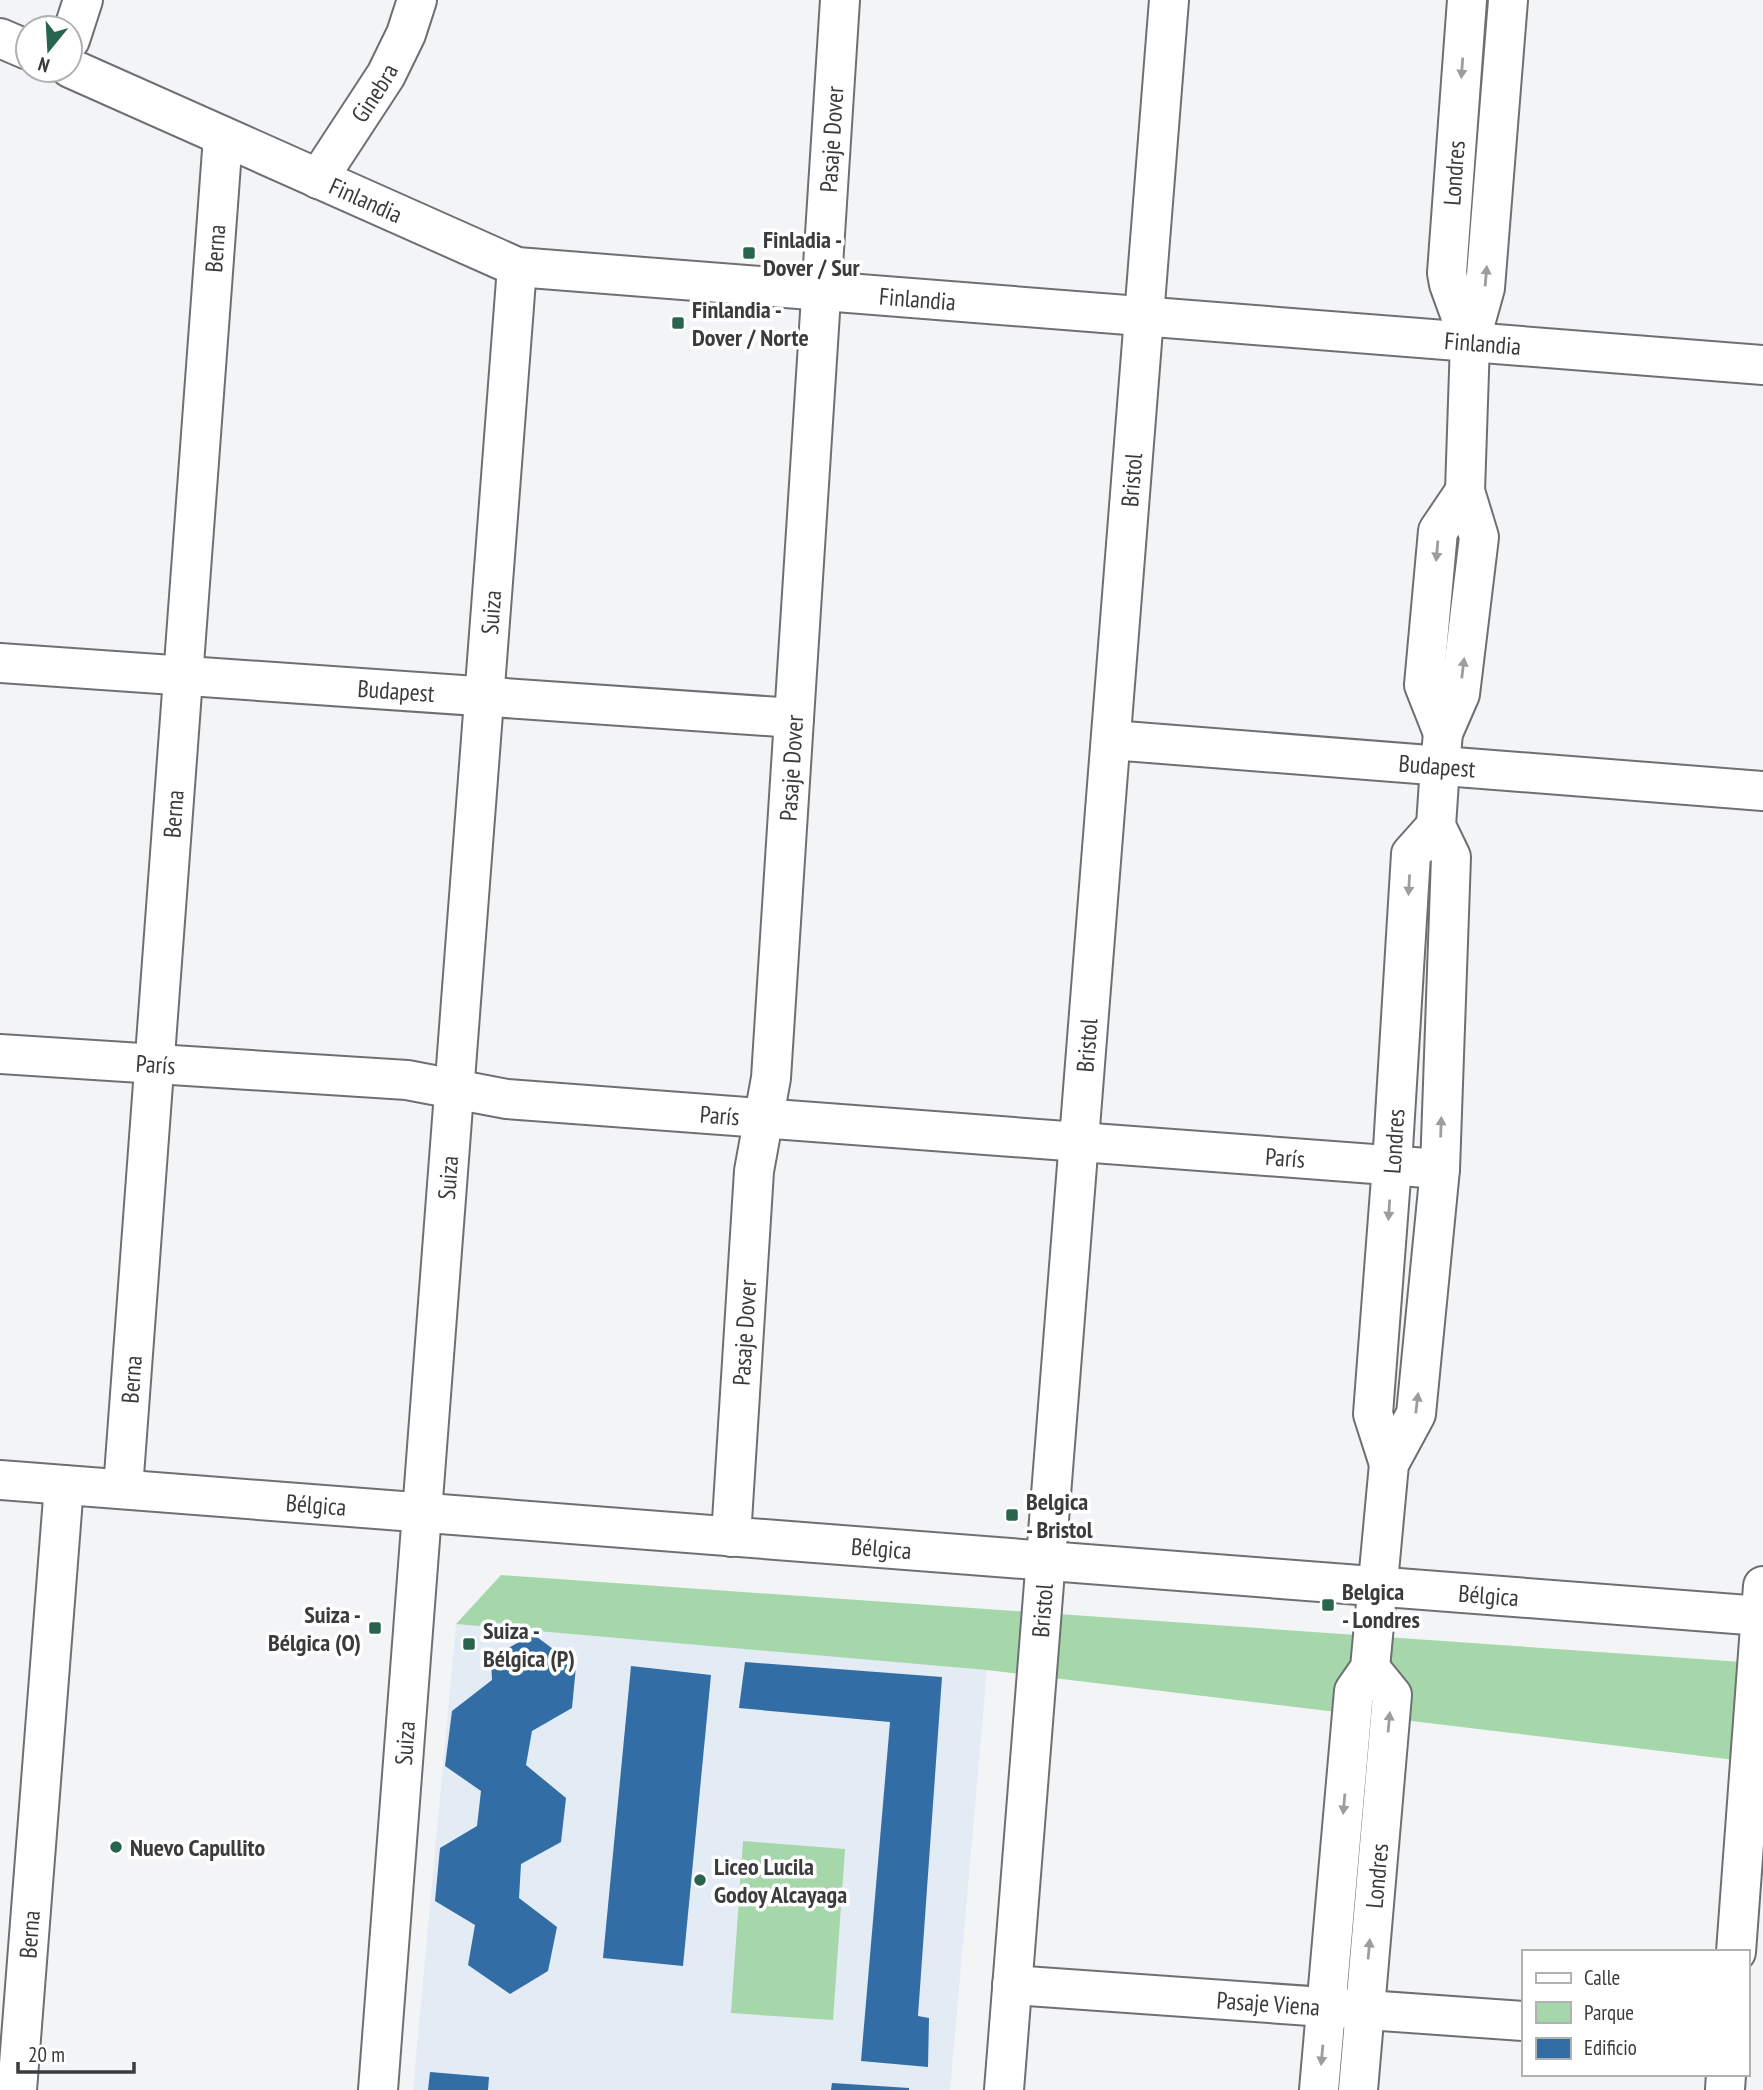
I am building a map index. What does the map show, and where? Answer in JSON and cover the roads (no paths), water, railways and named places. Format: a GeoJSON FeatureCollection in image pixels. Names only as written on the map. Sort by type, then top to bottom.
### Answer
{"type":"FeatureCollection","features":[{"type":"Feature","properties":{"kind":"street","name":"Ginebra"},"geometry":{"type":"LineString","coordinates":[[318,179],[386,75],[417,0]]}},
{"type":"Feature","properties":{"kind":"street","name":"Pasaje Dover"},"geometry":{"type":"LineString","coordinates":[[731,1536],[754,1171],[771,1078],[840,0]]}},
{"type":"Feature","properties":{"kind":"street","name":"Bristol"},"geometry":{"type":"LineString","coordinates":[[1004,2090],[1169,0]]}},
{"type":"Feature","properties":{"kind":"street","name":"Londres"},"geometry":{"type":"LineString","coordinates":[[1467,0],[1447,273],[1470,342]]}},
{"type":"Feature","properties":{"kind":"street","name":"Londres"},"geometry":{"type":"LineString","coordinates":[[1389,1464],[1416,1414],[1440,1169],[1451,857],[1436,827],[1442,749],[1424,685],[1438,531],[1465,491],[1470,342],[1485,288],[1508,0]]}},
{"type":"Feature","properties":{"kind":"street","name":"Finlandia"},"geometry":{"type":"LineString","coordinates":[[84,74],[517,267],[1763,365]]}},
{"type":"Feature","properties":{"kind":"street","name":"Berna"},"geometry":{"type":"LineString","coordinates":[[122,1489],[223,137]]}},
{"type":"Feature","properties":{"kind":"street","name":"Suiza"},"geometry":{"type":"LineString","coordinates":[[378,2090],[517,267]]}},
{"type":"Feature","properties":{"kind":"street","name":"Budapest"},"geometry":{"type":"LineString","coordinates":[[0,663],[794,718]]}},
{"type":"Feature","properties":{"kind":"street","name":"Budapest"},"geometry":{"type":"LineString","coordinates":[[1111,740],[1442,749],[1763,791]]}},
{"type":"Feature","properties":{"kind":"street","name":"Londres"},"geometry":{"type":"LineString","coordinates":[[1319,2090],[1345,2008],[1392,1695],[1370,1668],[1389,1464],[1373,1414],[1411,854],[1436,827]]}},
{"type":"Feature","properties":{"kind":"street","name":"París"},"geometry":{"type":"LineString","coordinates":[[0,1054],[407,1080],[507,1098],[1440,1169]]}},
{"type":"Feature","properties":{"kind":"street","name":"Bélgica"},"geometry":{"type":"LineString","coordinates":[[0,1480],[1378,1587],[1762,1601]]}},
{"type":"Feature","properties":{"kind":"street","name":"Berna"},"geometry":{"type":"LineString","coordinates":[[17,2090],[15,1922],[64,1485]]}},
{"type":"Feature","properties":{"kind":"street"},"geometry":{"type":"LineString","coordinates":[[1736,1950],[1762,1601]]}},
{"type":"Feature","properties":{"kind":"street","name":"Pasaje Viena"},"geometry":{"type":"LineString","coordinates":[[1012,1985],[1522,2021]]}},
{"type":"Feature","properties":{"kind":"street","name":"Londres"},"geometry":{"type":"LineString","coordinates":[[1345,2008],[1358,2090]]}},
{"type":"Feature","properties":{"kind":"place","name":"Finladia - Dover / Sur"},"geometry":{"type":"Point","coordinates":[749,253]}},
{"type":"Feature","properties":{"kind":"place","name":"Finlandia - Dover / Norte"},"geometry":{"type":"Point","coordinates":[678,323]}},
{"type":"Feature","properties":{"kind":"place","name":"Belgica - Bristol"},"geometry":{"type":"Point","coordinates":[1012,1515]}},
{"type":"Feature","properties":{"kind":"place","name":"Belgica - Londres"},"geometry":{"type":"Point","coordinates":[1328,1605]}},
{"type":"Feature","properties":{"kind":"place","name":"Suiza - Bélgica (O)"},"geometry":{"type":"Point","coordinates":[375,1628]}},
{"type":"Feature","properties":{"kind":"place","name":"Suiza - Bélgica (P)"},"geometry":{"type":"Point","coordinates":[469,1644]}},
{"type":"Feature","properties":{"kind":"place","name":"Nuevo Capullito"},"geometry":{"type":"Point","coordinates":[116,1847]}},
{"type":"Feature","properties":{"kind":"place","name":"Liceo Lucila Godoy Alcayaga"},"geometry":{"type":"Point","coordinates":[700,1880]}}]}
